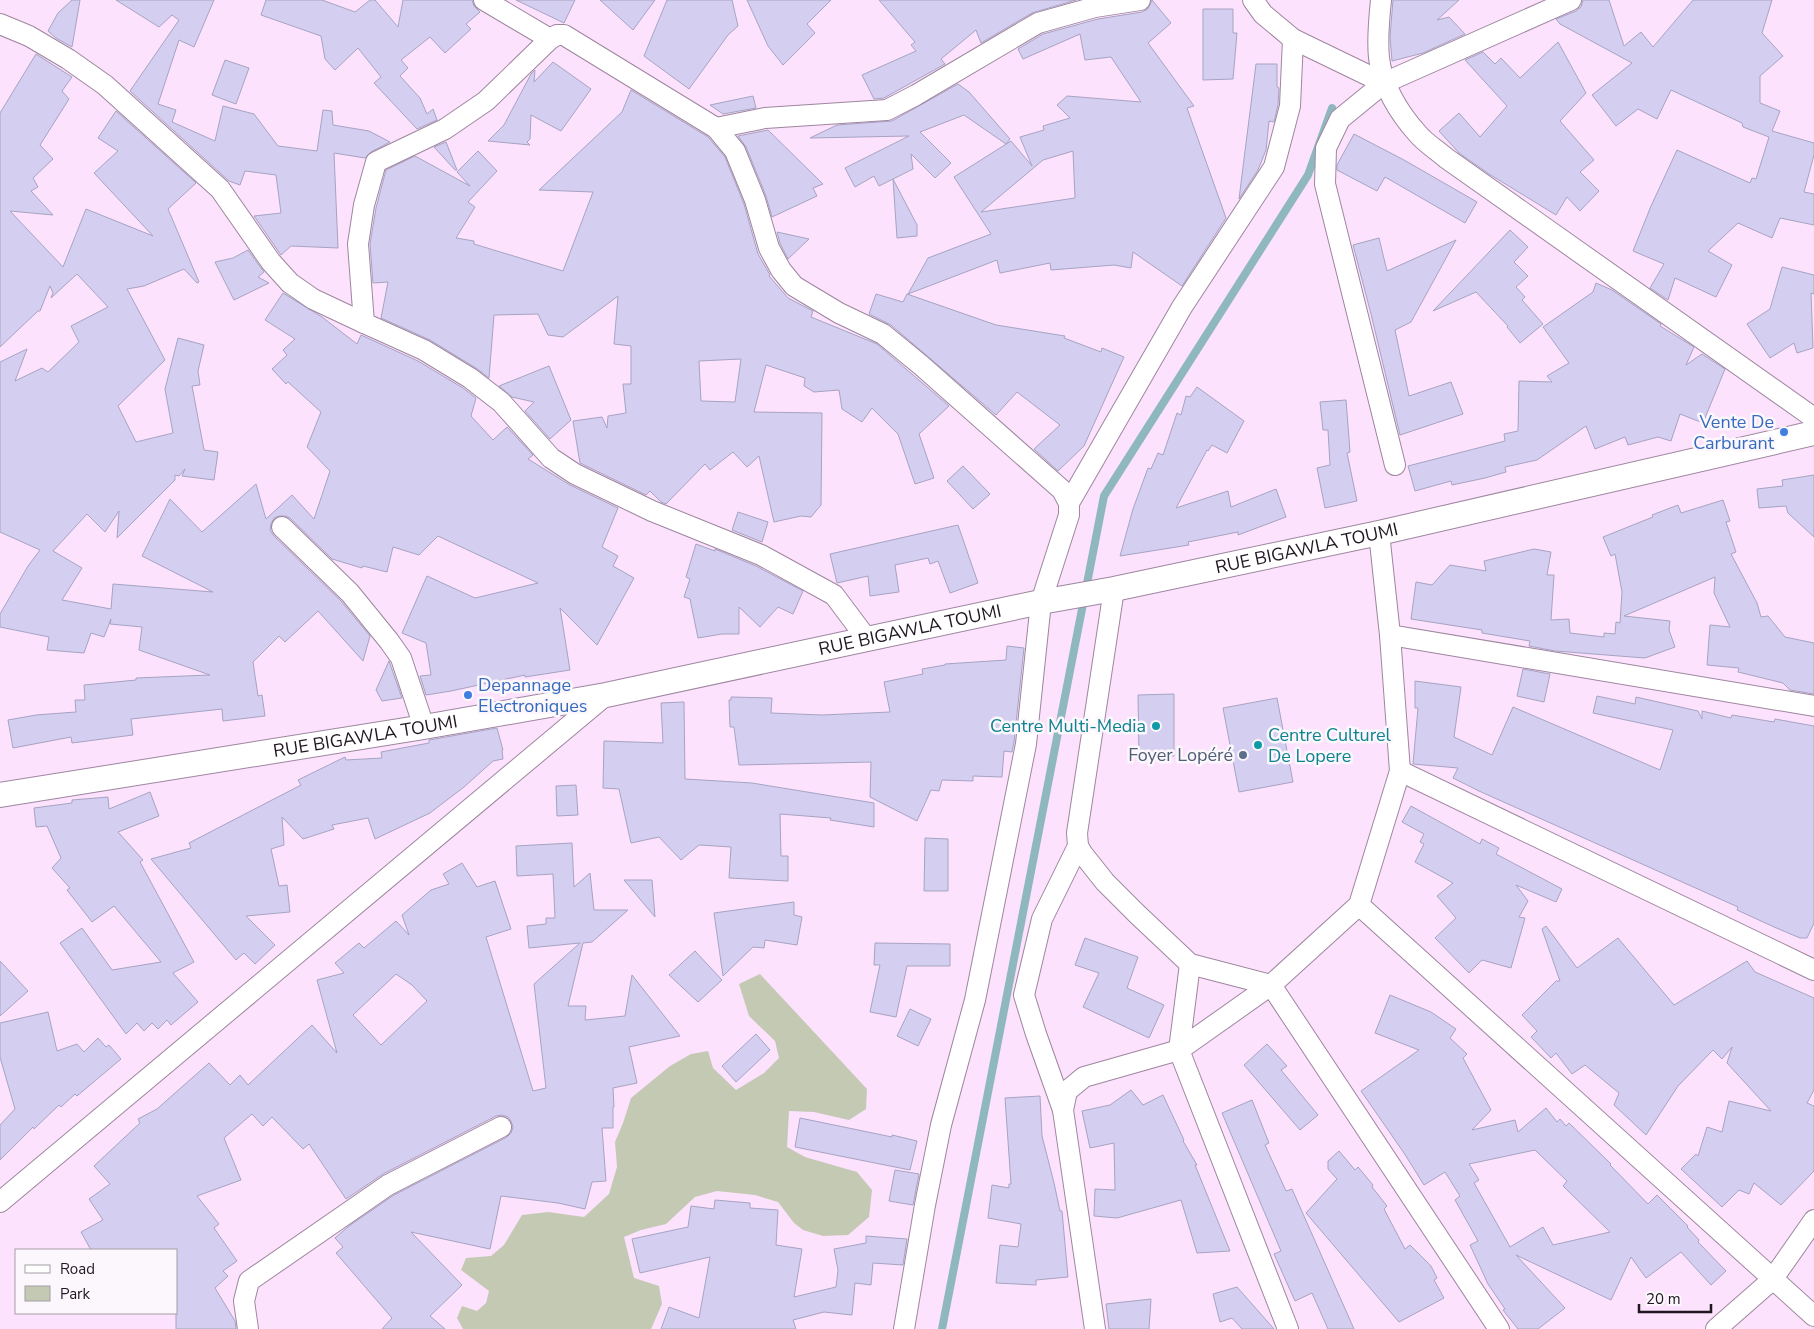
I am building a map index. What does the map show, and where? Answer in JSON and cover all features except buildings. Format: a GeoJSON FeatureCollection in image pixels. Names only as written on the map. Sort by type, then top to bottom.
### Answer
{"type":"FeatureCollection","features":[{"type":"Feature","properties":{"kind":"street"},"geometry":{"type":"LineString","coordinates":[[484,0],[550,39]]}},
{"type":"Feature","properties":{"kind":"street"},"geometry":{"type":"LineString","coordinates":[[716,128],[766,118],[887,110],[1038,23],[1095,7],[1140,0]]}},
{"type":"Feature","properties":{"kind":"street"},"geometry":{"type":"LineString","coordinates":[[1253,0],[1263,14],[1293,40],[1384,83]]}},
{"type":"Feature","properties":{"kind":"street"},"geometry":{"type":"LineString","coordinates":[[1381,0],[1378,52],[1384,83],[1396,105],[1417,134],[1446,158],[1814,418]]}},
{"type":"Feature","properties":{"kind":"street"},"geometry":{"type":"LineString","coordinates":[[1395,465],[1325,184],[1326,148],[1340,119],[1384,83],[1571,0]]}},
{"type":"Feature","properties":{"kind":"street"},"geometry":{"type":"LineString","coordinates":[[0,24],[37,40],[68,59],[104,85],[220,189],[271,262],[290,283],[313,299],[424,350],[470,378],[501,402],[550,458],[575,474],[652,511],[761,555],[834,595],[867,639]]}},
{"type":"Feature","properties":{"kind":"street"},"geometry":{"type":"LineString","coordinates":[[364,323],[361,304],[358,244],[364,205],[376,162],[444,129],[486,101],[550,39],[564,36],[716,128],[735,151],[755,200],[769,248],[781,270],[794,286],[839,312],[883,334],[1062,490],[1069,503],[1069,515],[1047,601],[1026,744],[975,1000],[940,1134],[925,1205],[904,1329]]}},
{"type":"Feature","properties":{"kind":"street"},"geometry":{"type":"LineString","coordinates":[[1069,503],[1182,307],[1274,167],[1290,106],[1293,40]]}},
{"type":"Feature","properties":{"kind":"street","name":"RUE BIGAWLA TOUMI"},"geometry":{"type":"LineString","coordinates":[[0,795],[424,727],[606,695],[1047,601],[1379,533],[1814,433]]}},
{"type":"Feature","properties":{"kind":"street"},"geometry":{"type":"LineString","coordinates":[[282,527],[350,593],[389,641],[401,658],[424,727]]}},
{"type":"Feature","properties":{"kind":"street"},"geometry":{"type":"LineString","coordinates":[[1063,1110],[1067,1091],[1084,1076],[1179,1050],[1271,985],[1359,905],[1400,772],[1390,635],[1379,533]]}},
{"type":"Feature","properties":{"kind":"street"},"geometry":{"type":"LineString","coordinates":[[1106,590],[1077,832],[1078,846],[1105,882],[1190,964],[1271,985],[1500,1329]]}},
{"type":"Feature","properties":{"kind":"street"},"geometry":{"type":"LineString","coordinates":[[1390,635],[1814,706]]}},
{"type":"Feature","properties":{"kind":"street"},"geometry":{"type":"LineString","coordinates":[[0,1202],[606,695]]}},
{"type":"Feature","properties":{"kind":"street"},"geometry":{"type":"LineString","coordinates":[[1400,772],[1814,970]]}},
{"type":"Feature","properties":{"kind":"street"},"geometry":{"type":"LineString","coordinates":[[1078,846],[1042,919],[1024,995],[1063,1110],[1095,1329]]}},
{"type":"Feature","properties":{"kind":"street"},"geometry":{"type":"LineString","coordinates":[[1359,905],[1814,1316]]}},
{"type":"Feature","properties":{"kind":"street"},"geometry":{"type":"LineString","coordinates":[[1190,964],[1179,1050],[1288,1329]]}},
{"type":"Feature","properties":{"kind":"street"},"geometry":{"type":"LineString","coordinates":[[248,1329],[244,1301],[249,1281],[388,1185],[500,1127]]}},
{"type":"Feature","properties":{"kind":"street"},"geometry":{"type":"LineString","coordinates":[[1716,1329],[1772,1280],[1814,1220]]}},
{"type":"Feature","properties":{"kind":"green space"},"geometry":{"type":"Polygon","coordinates":[[[760,974],[867,1089],[866,1109],[849,1120],[814,1112],[789,1111],[787,1147],[805,1157],[857,1172],[872,1190],[869,1217],[848,1235],[823,1236],[803,1230],[794,1223],[778,1202],[755,1195],[717,1191],[695,1197],[666,1224],[641,1230],[624,1237],[634,1278],[659,1286],[662,1304],[651,1329],[463,1329],[457,1318],[462,1306],[477,1311],[486,1303],[489,1291],[461,1270],[466,1258],[491,1256],[504,1245],[522,1215],[548,1212],[584,1217],[609,1194],[617,1167],[615,1142],[631,1098],[670,1066],[691,1054],[708,1051],[713,1068],[736,1090],[764,1073],[779,1058],[775,1041],[749,1016],[739,984],[760,974]]]}},
{"type":"Feature","properties":{"kind":"waterway"},"geometry":{"type":"LineString","coordinates":[[942,1329],[1104,496],[1308,175],[1332,108]]}},
{"type":"Feature","properties":{"kind":"place","name":"Vente De Carburant"},"geometry":{"type":"Point","coordinates":[1784,432]}},
{"type":"Feature","properties":{"kind":"place","name":"Depannage Electroniques"},"geometry":{"type":"Point","coordinates":[468,695]}},
{"type":"Feature","properties":{"kind":"place","name":"Centre Multi-Media"},"geometry":{"type":"Point","coordinates":[1156,726]}},
{"type":"Feature","properties":{"kind":"place","name":"Centre Culturel De Lopere"},"geometry":{"type":"Point","coordinates":[1258,745]}},
{"type":"Feature","properties":{"kind":"place","name":"Foyer Lopéré"},"geometry":{"type":"Point","coordinates":[1243,755]}}]}
